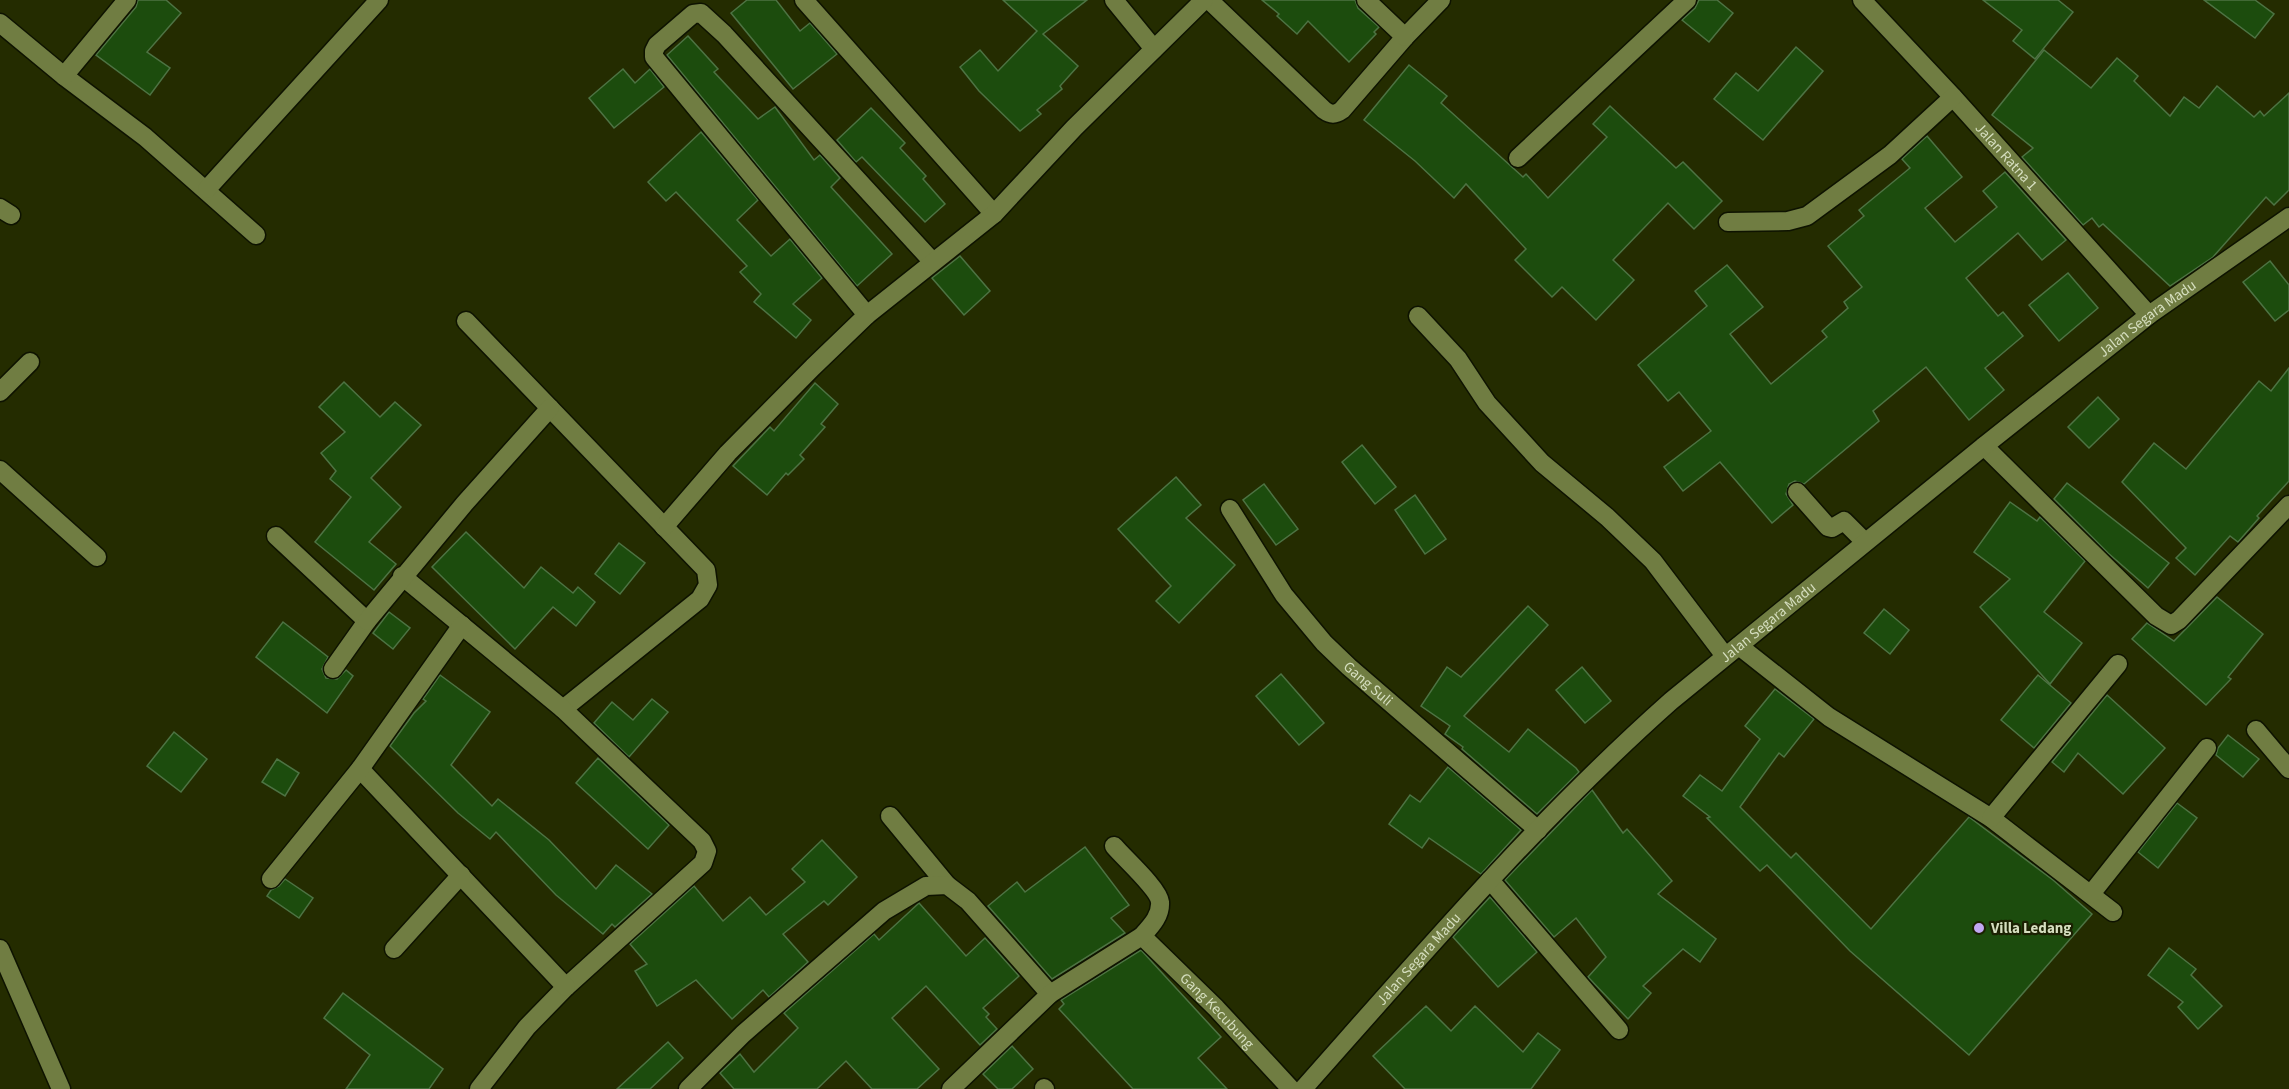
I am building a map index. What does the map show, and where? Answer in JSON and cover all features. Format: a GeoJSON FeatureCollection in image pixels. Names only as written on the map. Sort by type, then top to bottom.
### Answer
{"type":"FeatureCollection","features":[{"type":"Feature","properties":{"kind":"street"},"geometry":{"type":"LineString","coordinates":[[64,76],[127,0]]}},
{"type":"Feature","properties":{"kind":"street"},"geometry":{"type":"LineString","coordinates":[[207,189],[379,0]]}},
{"type":"Feature","properties":{"kind":"street"},"geometry":{"type":"LineString","coordinates":[[804,0],[994,214]]}},
{"type":"Feature","properties":{"kind":"street"},"geometry":{"type":"LineString","coordinates":[[1113,0],[1154,50]]}},
{"type":"Feature","properties":{"kind":"street"},"geometry":{"type":"LineString","coordinates":[[664,526],[749,430],[867,315],[932,261],[994,214],[1074,128],[1206,0],[1324,110],[1337,114],[1441,0]]}},
{"type":"Feature","properties":{"kind":"street"},"geometry":{"type":"LineString","coordinates":[[1366,0],[1405,37]]}},
{"type":"Feature","properties":{"kind":"street"},"geometry":{"type":"LineString","coordinates":[[1518,158],[1687,0]]}},
{"type":"Feature","properties":{"kind":"street","name":"Jalan Ratna 1"},"geometry":{"type":"LineString","coordinates":[[1862,0],[2149,315]]}},
{"type":"Feature","properties":{"kind":"street"},"geometry":{"type":"LineString","coordinates":[[867,315],[654,57],[657,45],[693,14],[701,13],[724,34],[932,261]]}},
{"type":"Feature","properties":{"kind":"street"},"geometry":{"type":"LineString","coordinates":[[0,23],[64,76],[145,137],[207,189],[256,235]]}},
{"type":"Feature","properties":{"kind":"street"},"geometry":{"type":"LineString","coordinates":[[1728,222],[1788,221],[1807,216],[1890,155],[1953,98]]}},
{"type":"Feature","properties":{"kind":"street","name":"Jalan Segara Madu"},"geometry":{"type":"LineString","coordinates":[[1303,1089],[1490,880],[1635,732],[1865,542],[2149,315],[2289,217]]}},
{"type":"Feature","properties":{"kind":"street"},"geometry":{"type":"LineString","coordinates":[[1418,316],[1458,359],[1487,403],[1542,463],[1607,517],[1653,561],[1732,651],[1829,717],[1991,818],[2113,912]]}},
{"type":"Feature","properties":{"kind":"street"},"geometry":{"type":"LineString","coordinates":[[466,321],[706,570],[708,585],[700,599],[563,708]]}},
{"type":"Feature","properties":{"kind":"street"},"geometry":{"type":"LineString","coordinates":[[0,392],[30,362]]}},
{"type":"Feature","properties":{"kind":"street"},"geometry":{"type":"LineString","coordinates":[[333,669],[402,576],[550,408]]}},
{"type":"Feature","properties":{"kind":"street"},"geometry":{"type":"LineString","coordinates":[[1984,446],[2156,616],[2171,625],[2179,620],[2289,506]]}},
{"type":"Feature","properties":{"kind":"street"},"geometry":{"type":"LineString","coordinates":[[0,470],[97,557]]}},
{"type":"Feature","properties":{"kind":"street"},"geometry":{"type":"LineString","coordinates":[[1797,492],[1828,527],[1832,528],[1845,521],[1865,542]]}},
{"type":"Feature","properties":{"kind":"street","name":"Gang Suli"},"geometry":{"type":"LineString","coordinates":[[1230,509],[1284,595],[1324,643],[1538,830]]}},
{"type":"Feature","properties":{"kind":"street"},"geometry":{"type":"LineString","coordinates":[[276,536],[367,621]]}},
{"type":"Feature","properties":{"kind":"street"},"geometry":{"type":"LineString","coordinates":[[402,576],[563,708],[702,841],[707,851],[703,863],[566,987],[527,1027],[479,1089]]}},
{"type":"Feature","properties":{"kind":"street"},"geometry":{"type":"LineString","coordinates":[[271,879],[360,769],[462,625]]}},
{"type":"Feature","properties":{"kind":"street"},"geometry":{"type":"LineString","coordinates":[[1991,818],[2118,664]]}},
{"type":"Feature","properties":{"kind":"street"},"geometry":{"type":"LineString","coordinates":[[2256,730],[2289,769]]}},
{"type":"Feature","properties":{"kind":"street"},"geometry":{"type":"LineString","coordinates":[[2091,894],[2207,748]]}},
{"type":"Feature","properties":{"kind":"street"},"geometry":{"type":"LineString","coordinates":[[360,769],[566,987]]}},
{"type":"Feature","properties":{"kind":"street"},"geometry":{"type":"LineString","coordinates":[[890,816],[947,885],[968,901],[1050,994]]}},
{"type":"Feature","properties":{"kind":"street"},"geometry":{"type":"LineString","coordinates":[[951,1089],[1050,994],[1142,936],[1153,924],[1157,917],[1159,897],[1114,846]]}},
{"type":"Feature","properties":{"kind":"street"},"geometry":{"type":"LineString","coordinates":[[394,949],[461,875]]}},
{"type":"Feature","properties":{"kind":"street"},"geometry":{"type":"LineString","coordinates":[[1490,880],[1619,1030]]}},
{"type":"Feature","properties":{"kind":"street"},"geometry":{"type":"LineString","coordinates":[[688,1089],[743,1034],[884,911],[926,886],[947,885]]}},
{"type":"Feature","properties":{"kind":"street","name":"Gang Kecubung"},"geometry":{"type":"LineString","coordinates":[[1142,936],[1216,1008],[1291,1089]]}},
{"type":"Feature","properties":{"kind":"street"},"geometry":{"type":"LineString","coordinates":[[0,949],[61,1089]]}},
{"type":"Feature","properties":{"kind":"building"},"geometry":{"type":"Polygon","coordinates":[[[138,0],[166,0],[181,13],[147,52],[170,68],[150,95],[96,55],[136,7],[138,0]]]}},
{"type":"Feature","properties":{"kind":"building"},"geometry":{"type":"Polygon","coordinates":[[[747,0],[776,0],[800,31],[810,23],[837,54],[793,89],[731,13],[747,0]]]}},
{"type":"Feature","properties":{"kind":"building"},"geometry":{"type":"Polygon","coordinates":[[[1003,0],[1087,0],[1043,34],[1078,66],[1060,86],[1062,89],[1037,110],[1041,114],[1020,131],[979,91],[960,67],[980,50],[998,71],[1037,31],[1003,0]]]}},
{"type":"Feature","properties":{"kind":"building"},"geometry":{"type":"Polygon","coordinates":[[[1262,0],[1355,0],[1358,8],[1379,27],[1374,32],[1376,34],[1349,62],[1308,21],[1297,34],[1277,16],[1279,14],[1262,0]]]}},
{"type":"Feature","properties":{"kind":"building"},"geometry":{"type":"Polygon","coordinates":[[[1699,0],[1717,0],[1733,13],[1709,42],[1682,20],[1695,8],[1699,0]]]}},
{"type":"Feature","properties":{"kind":"building"},"geometry":{"type":"Polygon","coordinates":[[[1983,0],[2058,0],[2073,12],[2035,59],[2013,41],[2022,30],[1983,0]]]}},
{"type":"Feature","properties":{"kind":"building"},"geometry":{"type":"Polygon","coordinates":[[[2204,0],[2255,0],[2274,14],[2255,38],[2204,0]]]}},
{"type":"Feature","properties":{"kind":"building"},"geometry":{"type":"Polygon","coordinates":[[[688,36],[718,69],[714,72],[758,119],[775,107],[814,160],[820,155],[840,178],[831,187],[892,254],[857,286],[667,55],[688,36]]]}},
{"type":"Feature","properties":{"kind":"building"},"geometry":{"type":"Polygon","coordinates":[[[1796,47],[1823,71],[1763,140],[1714,99],[1736,73],[1758,91],[1796,47]]]}},
{"type":"Feature","properties":{"kind":"building"},"geometry":{"type":"Polygon","coordinates":[[[2044,50],[2091,88],[2117,58],[2138,76],[2134,81],[2170,116],[2184,97],[2199,108],[2217,86],[2254,117],[2260,111],[2264,116],[2289,93],[2289,190],[2274,205],[2266,197],[2213,257],[2170,286],[2103,224],[2099,227],[2092,218],[2083,225],[2022,157],[2033,148],[1992,115],[2044,50]]]}},
{"type":"Feature","properties":{"kind":"building"},"geometry":{"type":"Polygon","coordinates":[[[1409,65],[1447,96],[1441,103],[1523,177],[1526,174],[1548,198],[1607,137],[1593,124],[1610,106],[1676,168],[1683,162],[1722,201],[1694,229],[1668,203],[1613,260],[1634,280],[1596,320],[1562,287],[1552,297],[1515,260],[1526,249],[1466,184],[1454,198],[1415,161],[1364,120],[1409,65]]]}},
{"type":"Feature","properties":{"kind":"building"},"geometry":{"type":"Polygon","coordinates":[[[623,69],[635,83],[650,69],[664,87],[614,128],[589,98],[623,69]]]}},
{"type":"Feature","properties":{"kind":"building"},"geometry":{"type":"Polygon","coordinates":[[[871,108],[905,143],[900,148],[926,176],[923,179],[945,204],[925,222],[862,157],[856,162],[837,140],[871,108]]]}},
{"type":"Feature","properties":{"kind":"building"},"geometry":{"type":"Polygon","coordinates":[[[701,132],[758,200],[737,220],[771,256],[790,239],[822,278],[793,304],[811,320],[796,338],[754,302],[761,294],[740,272],[747,266],[676,192],[666,201],[648,182],[701,132]]]}},
{"type":"Feature","properties":{"kind":"building"},"geometry":{"type":"Polygon","coordinates":[[[1927,136],[1962,177],[1925,208],[1955,242],[1997,207],[1983,191],[2005,172],[2066,240],[2042,260],[2018,233],[1966,278],[1998,316],[2003,312],[2023,336],[1985,368],[2004,390],[1969,420],[1926,367],[1873,411],[1879,421],[1804,484],[1795,481],[1789,484],[1786,494],[1793,505],[1772,523],[1720,462],[1683,491],[1664,467],[1711,431],[1679,392],[1668,401],[1638,365],[1707,306],[1695,291],[1727,265],[1763,307],[1730,334],[1771,384],[1827,337],[1822,331],[1848,308],[1844,302],[1862,287],[1828,246],[1864,216],[1859,210],[1910,168],[1902,159],[1927,136]]]}},
{"type":"Feature","properties":{"kind":"building"},"geometry":{"type":"Polygon","coordinates":[[[960,256],[990,291],[964,315],[932,278],[960,256]]]}},
{"type":"Feature","properties":{"kind":"building"},"geometry":{"type":"Polygon","coordinates":[[[2270,261],[2289,285],[2289,310],[2275,321],[2243,282],[2270,261]]]}},
{"type":"Feature","properties":{"kind":"building"},"geometry":{"type":"Polygon","coordinates":[[[2068,273],[2098,308],[2059,341],[2029,305],[2068,273]]]}},
{"type":"Feature","properties":{"kind":"building"},"geometry":{"type":"Polygon","coordinates":[[[2289,368],[2289,481],[2257,516],[2259,518],[2238,542],[2230,536],[2195,575],[2176,558],[2186,548],[2122,482],[2154,443],[2186,469],[2259,381],[2271,391],[2289,368]]]}},
{"type":"Feature","properties":{"kind":"building"},"geometry":{"type":"Polygon","coordinates":[[[344,382],[380,417],[395,402],[421,425],[371,478],[401,507],[369,542],[396,564],[374,590],[315,542],[351,497],[330,479],[336,471],[321,453],[345,432],[319,407],[344,382]]]}},
{"type":"Feature","properties":{"kind":"building"},"geometry":{"type":"Polygon","coordinates":[[[815,383],[838,404],[821,424],[825,427],[800,455],[804,459],[788,475],[786,473],[767,495],[733,466],[770,427],[774,431],[815,383]]]}},
{"type":"Feature","properties":{"kind":"building"},"geometry":{"type":"Polygon","coordinates":[[[2098,397],[2119,419],[2089,448],[2068,427],[2098,397]]]}},
{"type":"Feature","properties":{"kind":"building"},"geometry":{"type":"Polygon","coordinates":[[[1362,445],[1396,487],[1375,504],[1342,462],[1362,445]]]}},
{"type":"Feature","properties":{"kind":"building"},"geometry":{"type":"Polygon","coordinates":[[[1176,477],[1201,505],[1186,518],[1235,565],[1179,623],[1156,601],[1171,586],[1118,529],[1176,477]]]}},
{"type":"Feature","properties":{"kind":"building"},"geometry":{"type":"Polygon","coordinates":[[[2067,483],[2169,563],[2148,588],[2108,553],[2054,499],[2067,483]]]}},
{"type":"Feature","properties":{"kind":"building"},"geometry":{"type":"Polygon","coordinates":[[[1264,484],[1298,529],[1276,545],[1243,500],[1264,484]]]}},
{"type":"Feature","properties":{"kind":"building"},"geometry":{"type":"Polygon","coordinates":[[[1415,495],[1446,539],[1425,554],[1395,510],[1415,495]]]}},
{"type":"Feature","properties":{"kind":"building"},"geometry":{"type":"Polygon","coordinates":[[[2010,502],[2037,521],[2040,517],[2085,561],[2044,612],[2082,643],[2050,684],[1980,607],[2010,579],[1974,552],[2010,502]]]}},
{"type":"Feature","properties":{"kind":"building"},"geometry":{"type":"Polygon","coordinates":[[[466,532],[524,588],[541,567],[573,593],[578,587],[595,602],[576,626],[553,607],[515,649],[432,567],[466,532]]]}},
{"type":"Feature","properties":{"kind":"building"},"geometry":{"type":"Polygon","coordinates":[[[619,543],[645,563],[620,594],[595,574],[619,543]]]}},
{"type":"Feature","properties":{"kind":"building"},"geometry":{"type":"Polygon","coordinates":[[[2217,597],[2263,634],[2228,677],[2231,679],[2206,705],[2132,639],[2147,623],[2174,641],[2217,597]]]}},
{"type":"Feature","properties":{"kind":"building"},"geometry":{"type":"Polygon","coordinates":[[[1528,606],[1548,625],[1464,716],[1509,752],[1528,729],[1579,772],[1537,814],[1462,749],[1463,747],[1445,734],[1450,726],[1421,706],[1447,667],[1461,677],[1528,606]]]}},
{"type":"Feature","properties":{"kind":"building"},"geometry":{"type":"Polygon","coordinates":[[[1884,609],[1909,630],[1890,654],[1864,633],[1884,609]]]}},
{"type":"Feature","properties":{"kind":"building"},"geometry":{"type":"Polygon","coordinates":[[[389,612],[410,628],[393,649],[373,633],[389,612]]]}},
{"type":"Feature","properties":{"kind":"building"},"geometry":{"type":"Polygon","coordinates":[[[283,622],[328,657],[322,669],[326,678],[337,679],[346,670],[353,676],[327,713],[256,657],[283,622]]]}},
{"type":"Feature","properties":{"kind":"building"},"geometry":{"type":"Polygon","coordinates":[[[1582,667],[1611,701],[1585,723],[1556,690],[1582,667]]]}},
{"type":"Feature","properties":{"kind":"building"},"geometry":{"type":"Polygon","coordinates":[[[1281,674],[1324,723],[1299,745],[1256,696],[1281,674]]]}},
{"type":"Feature","properties":{"kind":"building"},"geometry":{"type":"Polygon","coordinates":[[[440,675],[490,712],[451,765],[492,806],[498,799],[549,840],[596,889],[616,865],[652,894],[615,927],[612,924],[603,934],[556,895],[496,832],[490,839],[458,813],[390,746],[414,713],[426,701],[423,699],[440,675]]]}},
{"type":"Feature","properties":{"kind":"building"},"geometry":{"type":"Polygon","coordinates":[[[2038,675],[2071,703],[2034,748],[2001,720],[2038,675]]]}},
{"type":"Feature","properties":{"kind":"building"},"geometry":{"type":"Polygon","coordinates":[[[1775,689],[1814,719],[1784,757],[1779,753],[1740,807],[1791,858],[1796,853],[1871,929],[1969,817],[2053,880],[2092,914],[1969,1055],[1850,951],[1767,865],[1760,871],[1707,818],[1710,817],[1683,796],[1700,775],[1722,791],[1760,739],[1745,726],[1775,689]]]}},
{"type":"Feature","properties":{"kind":"building"},"geometry":{"type":"Polygon","coordinates":[[[2107,695],[2165,748],[2123,794],[2078,753],[2064,772],[2052,762],[2107,695]]]}},
{"type":"Feature","properties":{"kind":"building"},"geometry":{"type":"Polygon","coordinates":[[[652,699],[668,712],[629,757],[594,723],[612,702],[633,720],[652,699]]]}},
{"type":"Feature","properties":{"kind":"building"},"geometry":{"type":"Polygon","coordinates":[[[174,732],[207,759],[181,792],[147,766],[174,732]]]}},
{"type":"Feature","properties":{"kind":"building"},"geometry":{"type":"Polygon","coordinates":[[[2228,735],[2259,759],[2243,777],[2216,755],[2218,748],[2228,735]]]}},
{"type":"Feature","properties":{"kind":"building"},"geometry":{"type":"Polygon","coordinates":[[[598,758],[669,825],[648,849],[576,783],[598,758]]]}},
{"type":"Feature","properties":{"kind":"building"},"geometry":{"type":"Polygon","coordinates":[[[277,759],[299,773],[285,796],[262,782],[277,759]]]}},
{"type":"Feature","properties":{"kind":"building"},"geometry":{"type":"Polygon","coordinates":[[[1448,767],[1521,830],[1481,874],[1429,838],[1422,848],[1389,824],[1410,795],[1420,802],[1448,767]]]}},
{"type":"Feature","properties":{"kind":"building"},"geometry":{"type":"Polygon","coordinates":[[[1592,790],[1623,833],[1627,829],[1672,881],[1658,894],[1716,939],[1700,962],[1683,949],[1643,986],[1651,993],[1628,1019],[1588,977],[1606,957],[1576,918],[1554,937],[1505,880],[1592,790]]]}},
{"type":"Feature","properties":{"kind":"building"},"geometry":{"type":"Polygon","coordinates":[[[2177,803],[2197,818],[2158,868],[2138,852],[2177,803]]]}},
{"type":"Feature","properties":{"kind":"building"},"geometry":{"type":"Polygon","coordinates":[[[822,840],[857,877],[828,905],[824,901],[783,934],[808,962],[769,997],[763,990],[732,1019],[696,980],[657,1006],[635,971],[647,964],[630,944],[694,886],[723,921],[750,897],[766,915],[805,882],[792,869],[822,840]]]}},
{"type":"Feature","properties":{"kind":"building"},"geometry":{"type":"Polygon","coordinates":[[[1085,847],[1129,905],[1111,918],[1125,933],[1052,979],[988,906],[1017,882],[1025,892],[1085,847]]]}},
{"type":"Feature","properties":{"kind":"building"},"geometry":{"type":"Polygon","coordinates":[[[285,879],[313,898],[299,918],[267,896],[285,879]]]}},
{"type":"Feature","properties":{"kind":"building"},"geometry":{"type":"Polygon","coordinates":[[[1490,897],[1537,952],[1498,987],[1453,937],[1490,897]]]}},
{"type":"Feature","properties":{"kind":"building"},"geometry":{"type":"Polygon","coordinates":[[[919,903],[966,956],[985,938],[1019,976],[983,1008],[989,1014],[986,1017],[997,1029],[980,1045],[926,986],[892,1018],[939,1069],[917,1089],[872,1089],[846,1061],[817,1089],[734,1089],[720,1073],[740,1054],[754,1072],[798,1028],[784,1013],[874,934],[879,940],[919,903]]]}},
{"type":"Feature","properties":{"kind":"building"},"geometry":{"type":"Polygon","coordinates":[[[2169,948],[2196,969],[2191,975],[2222,1006],[2198,1029],[2178,1007],[2183,1002],[2148,975],[2169,948]]]}},
{"type":"Feature","properties":{"kind":"building"},"geometry":{"type":"Polygon","coordinates":[[[1141,950],[1221,1037],[1198,1058],[1227,1089],[1133,1089],[1059,1009],[1064,1004],[1061,1000],[1141,950]]]}},
{"type":"Feature","properties":{"kind":"building"},"geometry":{"type":"Polygon","coordinates":[[[343,993],[443,1069],[429,1089],[346,1089],[370,1055],[324,1018],[343,993]]]}},
{"type":"Feature","properties":{"kind":"building"},"geometry":{"type":"Polygon","coordinates":[[[1426,1006],[1451,1031],[1475,1006],[1523,1052],[1538,1033],[1560,1050],[1531,1089],[1405,1089],[1373,1056],[1426,1006]]]}},
{"type":"Feature","properties":{"kind":"building"},"geometry":{"type":"Polygon","coordinates":[[[668,1042],[683,1058],[650,1089],[617,1089],[668,1042]]]}},
{"type":"Feature","properties":{"kind":"building"},"geometry":{"type":"Polygon","coordinates":[[[1012,1046],[1033,1069],[1012,1089],[998,1089],[983,1074],[1012,1046]]]}},
{"type":"Feature","properties":{"kind":"place","name":"Villa Ledang"},"geometry":{"type":"Point","coordinates":[1979,928]}}]}
